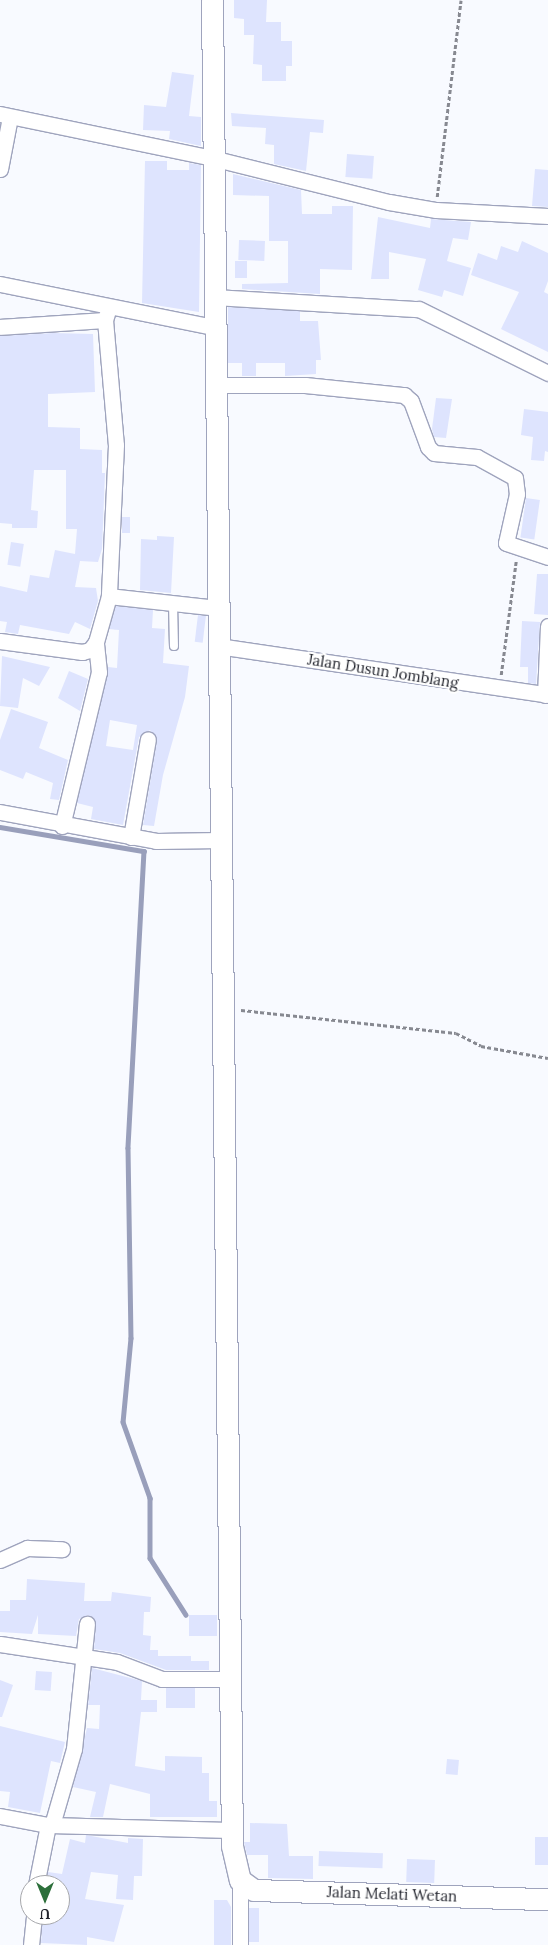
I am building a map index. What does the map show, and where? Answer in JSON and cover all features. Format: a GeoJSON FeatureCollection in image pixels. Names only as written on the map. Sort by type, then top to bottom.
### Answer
{"type":"FeatureCollection","features":[{"type":"Feature","properties":{"kind":"street"},"geometry":{"type":"LineString","coordinates":[[212,0],[212,158],[216,385],[228,1680],[231,1691],[231,1830],[240,1880],[240,1945]]}},
{"type":"Feature","properties":{"kind":"street"},"geometry":{"type":"LineString","coordinates":[[0,169],[5,116],[212,158],[353,195],[436,210],[548,216]]}},
{"type":"Feature","properties":{"kind":"street"},"geometry":{"type":"LineString","coordinates":[[0,284],[107,313],[214,327]]}},
{"type":"Feature","properties":{"kind":"street"},"geometry":{"type":"LineString","coordinates":[[214,297],[419,309],[548,373]]}},
{"type":"Feature","properties":{"kind":"street"},"geometry":{"type":"LineString","coordinates":[[0,328],[107,313]]}},
{"type":"Feature","properties":{"kind":"street"},"geometry":{"type":"LineString","coordinates":[[62,826],[99,672],[96,642],[109,596],[116,445],[107,313]]}},
{"type":"Feature","properties":{"kind":"street"},"geometry":{"type":"LineString","coordinates":[[216,385],[305,385],[404,395],[411,401],[428,447],[434,453],[476,457],[515,478],[517,494],[506,538],[510,547],[548,557]]}},
{"type":"Feature","properties":{"kind":"street"},"geometry":{"type":"LineString","coordinates":[[109,596],[218,608]]}},
{"type":"Feature","properties":{"kind":"street"},"geometry":{"type":"LineString","coordinates":[[546,695],[548,626]]}},
{"type":"Feature","properties":{"kind":"street"},"geometry":{"type":"LineString","coordinates":[[0,641],[82,652],[96,642]]}},
{"type":"Feature","properties":{"kind":"street","name":"Jalan Dusun Jomblang"},"geometry":{"type":"LineString","coordinates":[[218,646],[546,695]]}},
{"type":"Feature","properties":{"kind":"street"},"geometry":{"type":"LineString","coordinates":[[130,837],[148,738]]}},
{"type":"Feature","properties":{"kind":"street"},"geometry":{"type":"LineString","coordinates":[[0,812],[62,826],[156,841],[220,840]]}},
{"type":"Feature","properties":{"kind":"street"},"geometry":{"type":"LineString","coordinates":[[0,1560],[27,1548],[62,1549]]}},
{"type":"Feature","properties":{"kind":"street"},"geometry":{"type":"LineString","coordinates":[[37,1875],[44,1830],[50,1825],[74,1749],[85,1658],[86,1624]]}},
{"type":"Feature","properties":{"kind":"street"},"geometry":{"type":"LineString","coordinates":[[0,1644],[138,1668],[162,1679],[228,1680]]}},
{"type":"Feature","properties":{"kind":"street"},"geometry":{"type":"LineString","coordinates":[[0,1816],[50,1825],[231,1830]]}},
{"type":"Feature","properties":{"kind":"street","name":"Jalan Melati Wetan"},"geometry":{"type":"LineString","coordinates":[[240,1880],[248,1888],[263,1891],[548,1899]]}},
{"type":"Feature","properties":{"kind":"street"},"geometry":{"type":"LineString","coordinates":[[31,1945],[33,1925]]}},
{"type":"Feature","properties":{"kind":"lane"},"geometry":{"type":"LineString","coordinates":[[173,603],[174,646]]}},
{"type":"Feature","properties":{"kind":"path"},"geometry":{"type":"LineString","coordinates":[[436,210],[443,125],[461,0]]}},
{"type":"Feature","properties":{"kind":"path"},"geometry":{"type":"LineString","coordinates":[[499,688],[517,549]]}},
{"type":"Feature","properties":{"kind":"path"},"geometry":{"type":"LineString","coordinates":[[222,1008],[456,1033],[481,1046],[548,1058]]}},
{"type":"Feature","properties":{"kind":"building"},"geometry":{"type":"Polygon","coordinates":[[[234,0],[267,0],[266,22],[281,22],[281,41],[292,41],[292,66],[286,66],[286,81],[262,81],[262,65],[253,64],[254,35],[244,35],[244,19],[234,18],[234,0]]]}},
{"type":"Feature","properties":{"kind":"building"},"geometry":{"type":"Polygon","coordinates":[[[172,72],[194,75],[189,116],[201,117],[201,146],[169,139],[170,131],[143,130],[144,105],[166,107],[172,72]]]}},
{"type":"Feature","properties":{"kind":"building"},"geometry":{"type":"Polygon","coordinates":[[[231,113],[324,120],[323,133],[310,132],[306,171],[274,164],[274,145],[265,144],[266,128],[232,126],[231,113]]]}},
{"type":"Feature","properties":{"kind":"building"},"geometry":{"type":"Polygon","coordinates":[[[347,154],[374,156],[372,179],[345,177],[347,154]]]}},
{"type":"Feature","properties":{"kind":"building"},"geometry":{"type":"Polygon","coordinates":[[[145,161],[167,161],[167,170],[189,170],[189,163],[201,165],[199,312],[142,303],[145,161]]]}},
{"type":"Feature","properties":{"kind":"building"},"geometry":{"type":"Polygon","coordinates":[[[535,169],[548,170],[548,207],[532,206],[535,169]]]}},
{"type":"Feature","properties":{"kind":"building"},"geometry":{"type":"Polygon","coordinates":[[[233,174],[301,190],[302,214],[332,214],[332,206],[353,206],[352,270],[320,269],[320,294],[242,289],[242,284],[288,283],[288,241],[269,241],[269,196],[233,195],[233,174]]]}},
{"type":"Feature","properties":{"kind":"building"},"geometry":{"type":"Polygon","coordinates":[[[378,217],[430,228],[431,219],[471,222],[468,240],[453,238],[447,261],[471,268],[463,296],[444,290],[442,297],[418,290],[426,259],[389,252],[389,279],[371,279],[378,217]]]}},
{"type":"Feature","properties":{"kind":"building"},"geometry":{"type":"Polygon","coordinates":[[[239,240],[265,241],[264,261],[238,260],[239,240]]]}},
{"type":"Feature","properties":{"kind":"building"},"geometry":{"type":"Polygon","coordinates":[[[522,241],[548,253],[548,281],[544,292],[548,294],[548,352],[501,329],[519,292],[471,275],[478,253],[497,260],[501,246],[518,252],[522,241]]]}},
{"type":"Feature","properties":{"kind":"building"},"geometry":{"type":"Polygon","coordinates":[[[235,261],[247,261],[247,278],[235,278],[235,261]]]}},
{"type":"Feature","properties":{"kind":"building"},"geometry":{"type":"Polygon","coordinates":[[[228,307],[300,311],[300,321],[318,321],[321,360],[316,360],[316,374],[285,376],[285,363],[256,363],[256,376],[242,376],[242,363],[228,363],[228,307]]]}},
{"type":"Feature","properties":{"kind":"building"},"geometry":{"type":"Polygon","coordinates":[[[53,333],[93,334],[95,392],[48,394],[48,427],[80,428],[80,449],[102,450],[102,473],[105,473],[102,549],[98,562],[80,561],[75,587],[96,588],[98,601],[90,629],[75,622],[69,634],[20,625],[18,634],[5,632],[7,622],[0,621],[0,586],[27,592],[30,575],[49,578],[55,550],[75,554],[77,529],[66,529],[66,470],[34,470],[31,510],[38,511],[37,528],[12,528],[12,524],[0,523],[0,336],[53,333]]]}},
{"type":"Feature","properties":{"kind":"building"},"geometry":{"type":"Polygon","coordinates":[[[436,398],[452,399],[446,438],[434,437],[432,429],[436,398]]]}},
{"type":"Feature","properties":{"kind":"building"},"geometry":{"type":"Polygon","coordinates":[[[524,409],[548,412],[548,452],[545,451],[544,461],[531,460],[533,437],[521,435],[524,409]]]}},
{"type":"Feature","properties":{"kind":"building"},"geometry":{"type":"Polygon","coordinates":[[[526,498],[540,500],[534,540],[520,538],[526,498]]]}},
{"type":"Feature","properties":{"kind":"building"},"geometry":{"type":"Polygon","coordinates":[[[122,517],[130,517],[130,533],[122,533],[122,517]]]}},
{"type":"Feature","properties":{"kind":"building"},"geometry":{"type":"Polygon","coordinates":[[[157,536],[174,537],[171,593],[140,590],[141,539],[157,540],[157,536]]]}},
{"type":"Feature","properties":{"kind":"building"},"geometry":{"type":"Polygon","coordinates":[[[11,542],[24,544],[20,567],[7,565],[11,542]]]}},
{"type":"Feature","properties":{"kind":"building"},"geometry":{"type":"Polygon","coordinates":[[[537,574],[548,574],[548,615],[534,614],[537,574]]]}},
{"type":"Feature","properties":{"kind":"building"},"geometry":{"type":"Polygon","coordinates":[[[116,606],[153,610],[152,628],[165,629],[163,663],[189,666],[185,697],[163,775],[154,826],[143,825],[157,741],[150,730],[139,737],[123,825],[91,819],[93,807],[77,803],[108,667],[117,668],[119,630],[109,629],[116,606]],[[110,720],[106,746],[133,750],[137,725],[110,720]]]}},
{"type":"Feature","properties":{"kind":"building"},"geometry":{"type":"Polygon","coordinates":[[[198,615],[206,616],[203,643],[195,642],[198,615]]]}},
{"type":"Feature","properties":{"kind":"building"},"geometry":{"type":"Polygon","coordinates":[[[522,621],[540,622],[536,684],[528,683],[528,667],[520,667],[522,621]]]}},
{"type":"Feature","properties":{"kind":"building"},"geometry":{"type":"Polygon","coordinates":[[[2,656],[50,667],[39,686],[23,678],[18,708],[0,706],[2,656]]]}},
{"type":"Feature","properties":{"kind":"building"},"geometry":{"type":"Polygon","coordinates":[[[69,671],[88,679],[80,711],[58,698],[69,671]]]}},
{"type":"Feature","properties":{"kind":"building"},"geometry":{"type":"Polygon","coordinates":[[[11,709],[48,722],[39,748],[68,760],[59,800],[50,799],[53,783],[26,772],[23,779],[0,770],[0,740],[11,709]]]}},
{"type":"Feature","properties":{"kind":"building"},"geometry":{"type":"Polygon","coordinates":[[[27,1579],[85,1583],[84,1601],[111,1601],[112,1592],[151,1597],[150,1612],[144,1612],[143,1635],[151,1636],[150,1650],[158,1650],[158,1656],[191,1656],[191,1661],[209,1661],[209,1670],[166,1670],[120,1653],[94,1649],[96,1624],[88,1615],[79,1619],[76,1636],[38,1634],[38,1615],[32,1634],[0,1632],[0,1611],[10,1611],[10,1600],[26,1600],[27,1579]]]}},
{"type":"Feature","properties":{"kind":"building"},"geometry":{"type":"Polygon","coordinates":[[[189,1615],[217,1615],[217,1636],[189,1636],[189,1615]]]}},
{"type":"Feature","properties":{"kind":"building"},"geometry":{"type":"Polygon","coordinates":[[[92,1668],[142,1681],[141,1700],[157,1700],[157,1712],[141,1712],[135,1766],[165,1771],[165,1756],[202,1757],[202,1773],[209,1773],[209,1801],[217,1801],[217,1817],[150,1817],[150,1794],[110,1784],[103,1817],[90,1817],[96,1792],[73,1787],[87,1728],[99,1729],[100,1705],[88,1705],[92,1668]]]}},
{"type":"Feature","properties":{"kind":"building"},"geometry":{"type":"Polygon","coordinates":[[[36,1671],[52,1672],[51,1691],[35,1690],[36,1671]]]}},
{"type":"Feature","properties":{"kind":"building"},"geometry":{"type":"Polygon","coordinates":[[[0,1680],[13,1685],[2,1717],[0,1717],[0,1680]]]}},
{"type":"Feature","properties":{"kind":"building"},"geometry":{"type":"Polygon","coordinates":[[[166,1688],[195,1688],[195,1708],[166,1708],[166,1688]]]}},
{"type":"Feature","properties":{"kind":"building"},"geometry":{"type":"Polygon","coordinates":[[[0,1726],[65,1742],[60,1763],[51,1761],[40,1813],[8,1807],[10,1792],[0,1791],[0,1726]]]}},
{"type":"Feature","properties":{"kind":"building"},"geometry":{"type":"Polygon","coordinates":[[[447,1759],[459,1760],[458,1775],[446,1774],[447,1759]]]}},
{"type":"Feature","properties":{"kind":"building"},"geometry":{"type":"Polygon","coordinates":[[[250,1823],[287,1824],[289,1856],[313,1856],[313,1879],[268,1878],[268,1855],[247,1855],[244,1842],[250,1842],[250,1823]]]}},
{"type":"Feature","properties":{"kind":"building"},"geometry":{"type":"Polygon","coordinates":[[[86,1835],[128,1843],[128,1838],[143,1839],[142,1876],[134,1876],[133,1900],[116,1899],[118,1875],[91,1872],[85,1899],[124,1905],[114,1942],[87,1937],[87,1945],[41,1943],[42,1925],[70,1925],[70,1875],[48,1875],[48,1872],[62,1874],[70,1839],[85,1843],[86,1835]]]}},
{"type":"Feature","properties":{"kind":"building"},"geometry":{"type":"Polygon","coordinates":[[[535,1837],[548,1837],[548,1865],[535,1865],[535,1837]]]}},
{"type":"Feature","properties":{"kind":"building"},"geometry":{"type":"Polygon","coordinates":[[[319,1851],[383,1853],[382,1868],[318,1866],[319,1851]]]}},
{"type":"Feature","properties":{"kind":"building"},"geometry":{"type":"Polygon","coordinates":[[[407,1859],[435,1860],[434,1883],[406,1882],[407,1859]]]}},
{"type":"Feature","properties":{"kind":"building"},"geometry":{"type":"Polygon","coordinates":[[[214,1900],[227,1900],[231,1907],[231,1945],[214,1945],[214,1900]]]}},
{"type":"Feature","properties":{"kind":"building"},"geometry":{"type":"Polygon","coordinates":[[[249,1908],[259,1908],[259,1942],[249,1942],[249,1908]]]}},
{"type":"Feature","properties":{"kind":"waterway"},"geometry":{"type":"LineString","coordinates":[[0,827],[144,851],[128,1148],[131,1338],[123,1422],[150,1498],[150,1558],[186,1615]]}}]}
